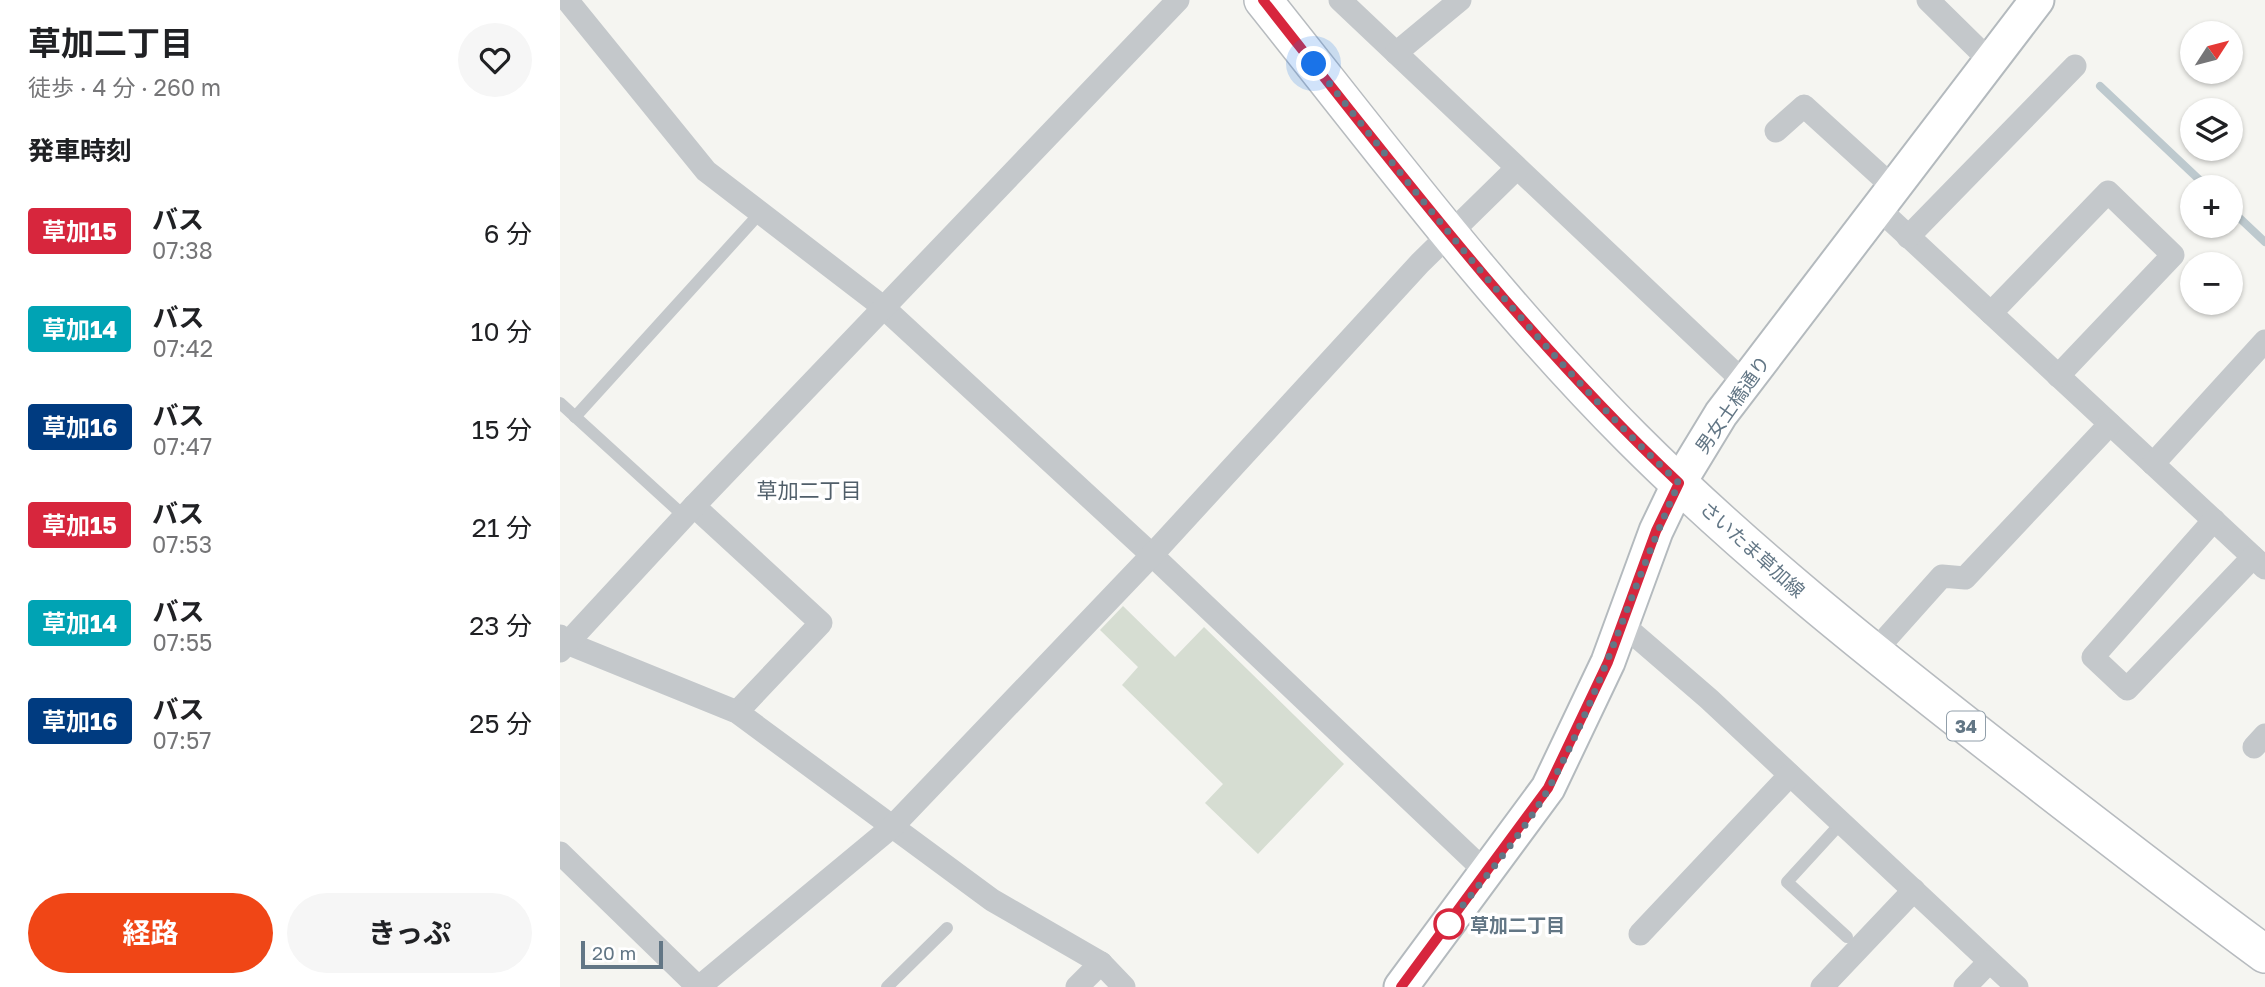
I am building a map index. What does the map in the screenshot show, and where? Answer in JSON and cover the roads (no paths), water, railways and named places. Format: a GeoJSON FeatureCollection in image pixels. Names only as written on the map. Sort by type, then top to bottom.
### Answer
{"type":"FeatureCollection","features":[{"type":"Feature","properties":{"kind":"main road","name":"さいたま草加線"},"geometry":{"type":"LineString","coordinates":[[1264,0],[1450,236],[1536,336],[1679,483],[1749,549],[1874,652],[2265,954]]}},
{"type":"Feature","properties":{"kind":"street"},"geometry":{"type":"LineString","coordinates":[[567,0],[706,171],[883,307],[1152,555],[1487,873]]}},
{"type":"Feature","properties":{"kind":"street"},"geometry":{"type":"LineString","coordinates":[[1124,987],[1101,963],[992,900],[737,712],[563,643],[1178,0]]}},
{"type":"Feature","properties":{"kind":"street"},"geometry":{"type":"LineString","coordinates":[[1396,53],[1460,0]]}},
{"type":"Feature","properties":{"kind":"street"},"geometry":{"type":"LineString","coordinates":[[1928,0],[1990,61]]}},
{"type":"Feature","properties":{"kind":"street","name":"男女土橋通り"},"geometry":{"type":"LineString","coordinates":[[1401,987],[1548,788],[1574,738],[1656,531],[1679,483],[1744,382],[2037,0]]}},
{"type":"Feature","properties":{"kind":"street"},"geometry":{"type":"LineString","coordinates":[[1349,3],[1396,53],[1744,382]]}},
{"type":"Feature","properties":{"kind":"street"},"geometry":{"type":"LineString","coordinates":[[1908,237],[2076,66]]}},
{"type":"Feature","properties":{"kind":"street"},"geometry":{"type":"LineString","coordinates":[[1776,131],[1804,106],[1886,198],[1908,237],[2152,464],[2214,520],[2262,565],[2127,689],[2093,657],[2214,520]]}},
{"type":"Feature","properties":{"kind":"street"},"geometry":{"type":"LineString","coordinates":[[560,853],[699,987],[893,826],[1152,555],[1420,264],[1517,168]]}},
{"type":"Feature","properties":{"kind":"street"},"geometry":{"type":"LineString","coordinates":[[1990,313],[2108,192],[2173,255],[2058,376]]}},
{"type":"Feature","properties":{"kind":"street"},"geometry":{"type":"LineString","coordinates":[[2152,464],[2265,341]]}},
{"type":"Feature","properties":{"kind":"street"},"geometry":{"type":"LineString","coordinates":[[1874,652],[1942,576],[1965,578],[2110,424]]}},
{"type":"Feature","properties":{"kind":"street"},"geometry":{"type":"LineString","coordinates":[[689,511],[821,623],[737,712]]}},
{"type":"Feature","properties":{"kind":"street"},"geometry":{"type":"LineString","coordinates":[[1621,623],[1842,822],[2017,987]]}},
{"type":"Feature","properties":{"kind":"street"},"geometry":{"type":"LineString","coordinates":[[1640,934],[1790,775]]}},
{"type":"Feature","properties":{"kind":"street"},"geometry":{"type":"LineString","coordinates":[[1822,987],[1914,890]]}},
{"type":"Feature","properties":{"kind":"street"},"geometry":{"type":"LineString","coordinates":[[1965,987],[1989,962]]}},
{"type":"Feature","properties":{"kind":"street"},"geometry":{"type":"LineString","coordinates":[[1077,987],[1101,963]]}},
{"type":"Feature","properties":{"kind":"lane"},"geometry":{"type":"LineString","coordinates":[[575,417],[761,212]]}},
{"type":"Feature","properties":{"kind":"lane"},"geometry":{"type":"LineString","coordinates":[[560,403],[689,511]]}},
{"type":"Feature","properties":{"kind":"lane"},"geometry":{"type":"LineString","coordinates":[[1842,822],[1787,882],[1847,937]]}},
{"type":"Feature","properties":{"kind":"lane"},"geometry":{"type":"LineString","coordinates":[[890,986],[947,928]]}},
{"type":"Feature","properties":{"kind":"waterway"},"geometry":{"type":"LineString","coordinates":[[2100,86],[2194,175]]}},
{"type":"Feature","properties":{"kind":"waterway"},"geometry":{"type":"LineString","coordinates":[[2243,221],[2265,242]]}},
{"type":"Feature","properties":{"kind":"place","name":"草加二丁目"},"geometry":{"type":"Point","coordinates":[1449,924]}},
{"type":"Feature","properties":{"kind":"district","name":"草加二丁目"},"geometry":{"type":"Point","coordinates":[809,490]}}]}
